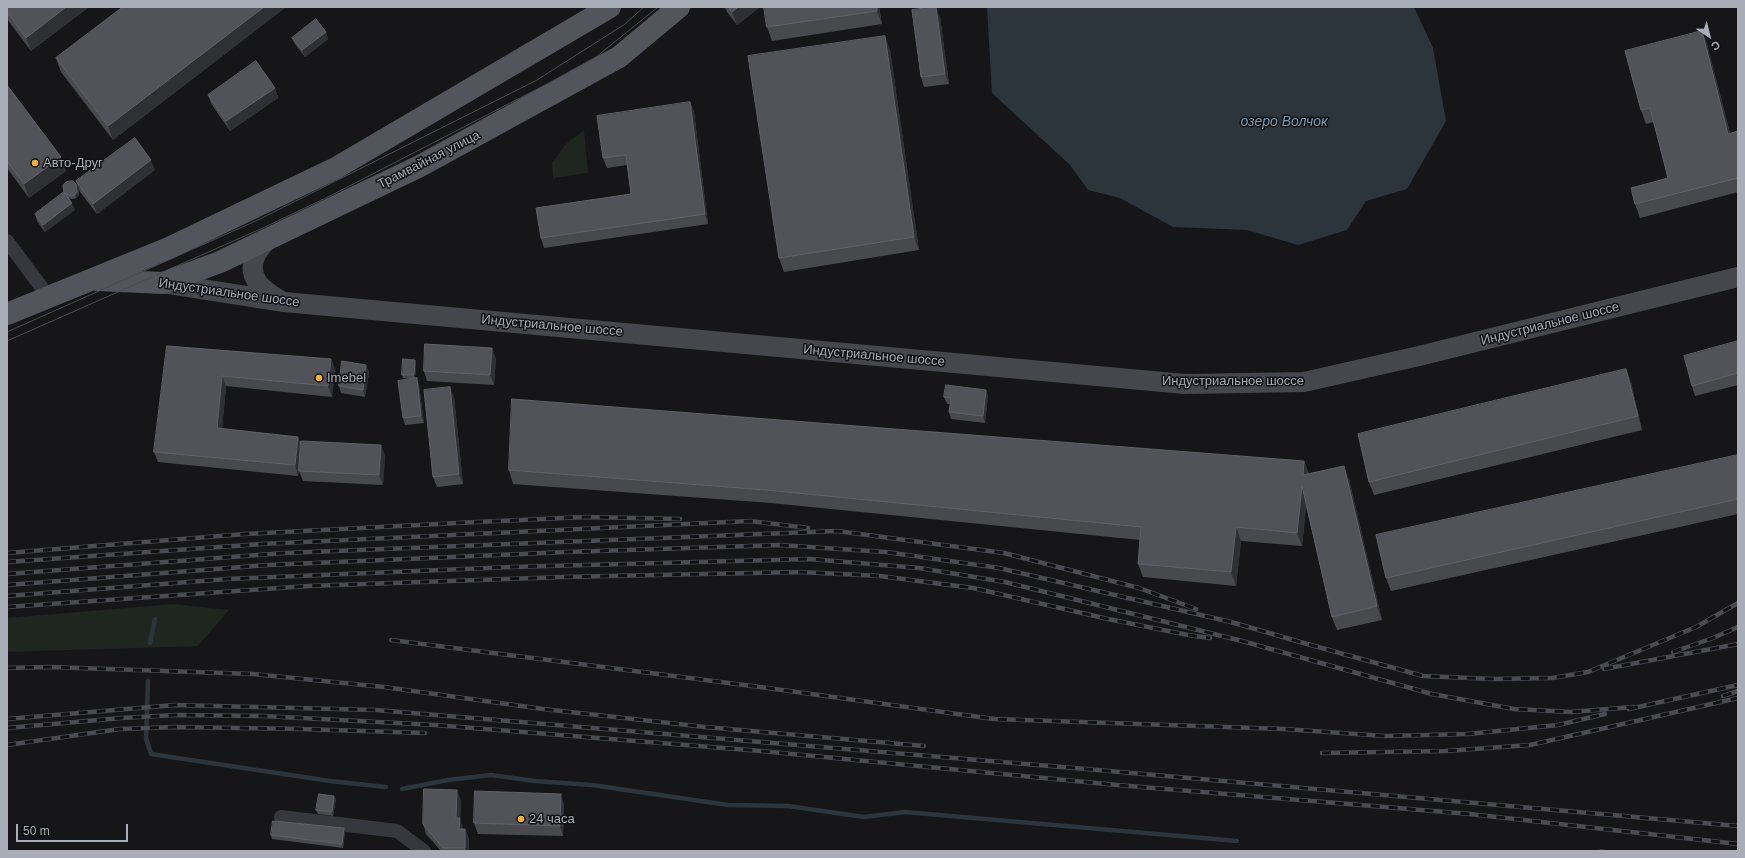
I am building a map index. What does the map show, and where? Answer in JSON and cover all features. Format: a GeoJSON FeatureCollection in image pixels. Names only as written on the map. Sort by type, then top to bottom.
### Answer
{"type":"FeatureCollection","features":[{"type":"Feature","properties":{"kind":"main road"},"geometry":{"type":"LineString","coordinates":[[91,280],[169,248],[336,168],[610,7]]}},
{"type":"Feature","properties":{"kind":"main road","name":"Трамвайная улица"},"geometry":{"type":"LineString","coordinates":[[163,284],[220,262],[420,166],[619,57],[679,7]]}},
{"type":"Feature","properties":{"kind":"main road","name":"Индустриальное шоссе"},"geometry":{"type":"LineString","coordinates":[[7,314],[48,296],[91,280],[163,284]]}},
{"type":"Feature","properties":{"kind":"street"},"geometry":{"type":"LineString","coordinates":[[268,239],[255,256],[252,271],[256,281],[267,292],[284,302]]}},
{"type":"Feature","properties":{"kind":"street"},"geometry":{"type":"LineString","coordinates":[[7,241],[48,296]]}},
{"type":"Feature","properties":{"kind":"street","name":"Индустриальное шоссе"},"geometry":{"type":"LineString","coordinates":[[163,284],[284,302],[1185,384],[1304,382],[1419,356],[1738,276]]}},
{"type":"Feature","properties":{"kind":"street"},"geometry":{"type":"LineString","coordinates":[[281,817],[397,831],[424,851]]}},
{"type":"Feature","properties":{"kind":"shaded area"},"geometry":{"type":"Polygon","coordinates":[[[584,130],[588,173],[553,178],[552,163],[565,145],[584,130]]]}},
{"type":"Feature","properties":{"kind":"shaded area"},"geometry":{"type":"Polygon","coordinates":[[[173,604],[229,610],[198,646],[7,652],[7,618],[173,604]]]}},
{"type":"Feature","properties":{"kind":"water","name":"озеро Волчок"},"geometry":{"type":"Polygon","coordinates":[[[987,7],[1413,7],[1433,48],[1446,121],[1407,189],[1366,201],[1347,230],[1298,245],[1247,230],[1173,227],[1120,198],[1088,190],[1070,165],[992,93],[987,7]]]}},
{"type":"Feature","properties":{"kind":"building"},"geometry":{"type":"Polygon","coordinates":[[[7,7],[66,7],[26,38],[7,12],[7,7]]]}},
{"type":"Feature","properties":{"kind":"building"},"geometry":{"type":"Polygon","coordinates":[[[123,7],[264,7],[108,126],[56,58],[123,7]]]}},
{"type":"Feature","properties":{"kind":"building"},"geometry":{"type":"Polygon","coordinates":[[[729,7],[738,7],[732,12],[729,7]]]}},
{"type":"Feature","properties":{"kind":"building"},"geometry":{"type":"Polygon","coordinates":[[[764,7],[877,7],[877,11],[767,27],[764,7]]]}},
{"type":"Feature","properties":{"kind":"building"},"geometry":{"type":"Polygon","coordinates":[[[936,7],[945,74],[921,77],[912,10],[936,7]]]}},
{"type":"Feature","properties":{"kind":"building"},"geometry":{"type":"Polygon","coordinates":[[[316,19],[326,32],[302,50],[292,38],[316,19]]]}},
{"type":"Feature","properties":{"kind":"building"},"geometry":{"type":"Polygon","coordinates":[[[1702,31],[1728,134],[1738,131],[1738,178],[1635,204],[1631,188],[1668,178],[1650,108],[1641,110],[1625,51],[1702,31]]]}},
{"type":"Feature","properties":{"kind":"building"},"geometry":{"type":"Polygon","coordinates":[[[885,36],[914,237],[779,258],[748,56],[885,36]]]}},
{"type":"Feature","properties":{"kind":"building"},"geometry":{"type":"Polygon","coordinates":[[[256,61],[275,88],[226,121],[208,95],[256,61]]]}},
{"type":"Feature","properties":{"kind":"building"},"geometry":{"type":"Polygon","coordinates":[[[7,85],[61,157],[24,184],[7,161],[7,85]]]}},
{"type":"Feature","properties":{"kind":"building"},"geometry":{"type":"Polygon","coordinates":[[[690,102],[705,214],[541,238],[536,208],[631,194],[626,155],[603,158],[597,116],[690,102]]]}},
{"type":"Feature","properties":{"kind":"building"},"geometry":{"type":"Polygon","coordinates":[[[135,138],[151,160],[93,204],[76,181],[135,138]]]}},
{"type":"Feature","properties":{"kind":"building"},"geometry":{"type":"Polygon","coordinates":[[[73,181],[76,184],[77,192],[75,195],[71,196],[64,193],[63,185],[66,182],[73,181]]]}},
{"type":"Feature","properties":{"kind":"building"},"geometry":{"type":"Polygon","coordinates":[[[64,192],[72,203],[43,225],[35,214],[64,192]]]}},
{"type":"Feature","properties":{"kind":"building"},"geometry":{"type":"Polygon","coordinates":[[[1738,341],[1738,373],[1692,386],[1684,356],[1738,341]]]}},
{"type":"Feature","properties":{"kind":"building"},"geometry":{"type":"Polygon","coordinates":[[[425,344],[492,348],[490,375],[424,371],[425,344]]]}},
{"type":"Feature","properties":{"kind":"building"},"geometry":{"type":"Polygon","coordinates":[[[167,346],[331,359],[328,386],[222,376],[217,428],[298,437],[295,465],[154,452],[167,346]]]}},
{"type":"Feature","properties":{"kind":"building"},"geometry":{"type":"Polygon","coordinates":[[[403,359],[415,360],[414,375],[402,375],[403,359]]]}},
{"type":"Feature","properties":{"kind":"building"},"geometry":{"type":"Polygon","coordinates":[[[342,361],[366,365],[363,390],[339,386],[342,361]]]}},
{"type":"Feature","properties":{"kind":"building"},"geometry":{"type":"Polygon","coordinates":[[[1626,369],[1638,416],[1369,482],[1358,434],[1626,369]]]}},
{"type":"Feature","properties":{"kind":"building"},"geometry":{"type":"Polygon","coordinates":[[[417,378],[421,416],[403,418],[398,381],[417,378]]]}},
{"type":"Feature","properties":{"kind":"building"},"geometry":{"type":"Polygon","coordinates":[[[946,385],[986,390],[983,416],[949,412],[951,398],[944,397],[946,385]]]}},
{"type":"Feature","properties":{"kind":"building"},"geometry":{"type":"Polygon","coordinates":[[[450,387],[459,474],[433,477],[424,390],[450,387]]]}},
{"type":"Feature","properties":{"kind":"building"},"geometry":{"type":"Polygon","coordinates":[[[512,399],[1304,461],[1303,475],[1344,466],[1377,606],[1332,617],[1302,486],[1297,533],[1236,527],[1231,572],[1138,564],[1141,527],[766,490],[509,470],[512,399]]]}},
{"type":"Feature","properties":{"kind":"building"},"geometry":{"type":"Polygon","coordinates":[[[301,441],[381,445],[379,475],[299,471],[301,441]]]}},
{"type":"Feature","properties":{"kind":"building"},"geometry":{"type":"Polygon","coordinates":[[[1738,455],[1738,499],[1386,578],[1376,535],[1738,455]]]}},
{"type":"Feature","properties":{"kind":"building"},"geometry":{"type":"Polygon","coordinates":[[[424,789],[457,790],[456,818],[460,818],[459,829],[465,829],[465,848],[443,848],[423,824],[424,789]]]}},
{"type":"Feature","properties":{"kind":"building","name":"24 часа"},"geometry":{"type":"Polygon","coordinates":[[[475,791],[561,794],[560,826],[474,823],[475,791]]]}},
{"type":"Feature","properties":{"kind":"building"},"geometry":{"type":"Polygon","coordinates":[[[319,794],[334,796],[332,812],[316,810],[319,794]]]}},
{"type":"Feature","properties":{"kind":"building"},"geometry":{"type":"Polygon","coordinates":[[[273,821],[344,828],[342,844],[271,835],[273,821]]]}},
{"type":"Feature","properties":{"kind":"waterway"},"geometry":{"type":"LineString","coordinates":[[150,643],[155,619]]}},
{"type":"Feature","properties":{"kind":"waterway"},"geometry":{"type":"LineString","coordinates":[[148,681],[146,738],[151,754],[330,781],[386,787]]}},
{"type":"Feature","properties":{"kind":"waterway"},"geometry":{"type":"LineString","coordinates":[[402,789],[448,780],[491,775],[535,781],[592,785],[728,805],[788,806],[864,817],[905,812],[1237,841]]}},
{"type":"Feature","properties":{"kind":"tram line"},"geometry":{"type":"LineString","coordinates":[[7,332],[258,220],[537,80],[625,24],[644,7]]}},
{"type":"Feature","properties":{"kind":"tram line"},"geometry":{"type":"LineString","coordinates":[[7,341],[265,227],[328,197],[549,83],[596,57],[658,7]]}},
{"type":"Feature","properties":{"kind":"railway"},"geometry":{"type":"LineString","coordinates":[[7,553],[245,534],[477,522],[586,517],[680,519]]}},
{"type":"Feature","properties":{"kind":"railway"},"geometry":{"type":"LineString","coordinates":[[7,562],[262,544],[750,521],[808,528]]}},
{"type":"Feature","properties":{"kind":"railway"},"geometry":{"type":"LineString","coordinates":[[7,574],[284,553],[837,531],[1004,553],[1139,588],[1196,609]]}},
{"type":"Feature","properties":{"kind":"railway"},"geometry":{"type":"LineString","coordinates":[[7,585],[268,565],[567,552],[779,545],[886,552],[999,568],[1231,622],[1423,676],[1493,679],[1552,678],[1588,672],[1696,627],[1738,603]]}},
{"type":"Feature","properties":{"kind":"railway"},"geometry":{"type":"LineString","coordinates":[[7,596],[227,579],[512,567],[810,559],[919,568],[1005,582],[1242,641],[1432,694],[1514,709],[1571,712],[1633,707]]}},
{"type":"Feature","properties":{"kind":"railway"},"geometry":{"type":"LineString","coordinates":[[7,607],[308,586],[563,577],[800,572],[880,576],[973,588],[1108,619],[1210,638]]}},
{"type":"Feature","properties":{"kind":"railway"},"geometry":{"type":"LineString","coordinates":[[1673,652],[1713,638],[1738,627]]}},
{"type":"Feature","properties":{"kind":"railway"},"geometry":{"type":"LineString","coordinates":[[391,640],[760,687],[994,719],[1284,729],[1385,736],[1468,734],[1558,725],[1605,714]]}},
{"type":"Feature","properties":{"kind":"railway"},"geometry":{"type":"LineString","coordinates":[[1604,669],[1738,644]]}},
{"type":"Feature","properties":{"kind":"railway"},"geometry":{"type":"LineString","coordinates":[[7,668],[49,667],[253,674],[384,687],[543,709],[705,727],[924,746]]}},
{"type":"Feature","properties":{"kind":"railway"},"geometry":{"type":"LineString","coordinates":[[1629,709],[1738,685]]}},
{"type":"Feature","properties":{"kind":"railway"},"geometry":{"type":"LineString","coordinates":[[1723,696],[1738,691]]}},
{"type":"Feature","properties":{"kind":"railway"},"geometry":{"type":"LineString","coordinates":[[1322,753],[1446,751],[1530,745],[1738,698]]}},
{"type":"Feature","properties":{"kind":"railway"},"geometry":{"type":"LineString","coordinates":[[7,719],[175,705],[376,710],[1086,769],[1738,826]]}},
{"type":"Feature","properties":{"kind":"railway"},"geometry":{"type":"LineString","coordinates":[[7,728],[121,718],[176,715],[263,716],[435,725],[761,751],[1117,785],[1470,814],[1738,844]]}},
{"type":"Feature","properties":{"kind":"railway"},"geometry":{"type":"LineString","coordinates":[[7,745],[120,729],[175,727],[425,733]]}},
{"type":"Feature","properties":{"kind":"place","name":"Авто-Друг"},"geometry":{"type":"Point","coordinates":[35,163]}},
{"type":"Feature","properties":{"kind":"place","name":"Imebel"},"geometry":{"type":"Point","coordinates":[319,378]}},
{"type":"Feature","properties":{"kind":"place","name":"24 часа"},"geometry":{"type":"Point","coordinates":[521,819]}}]}
